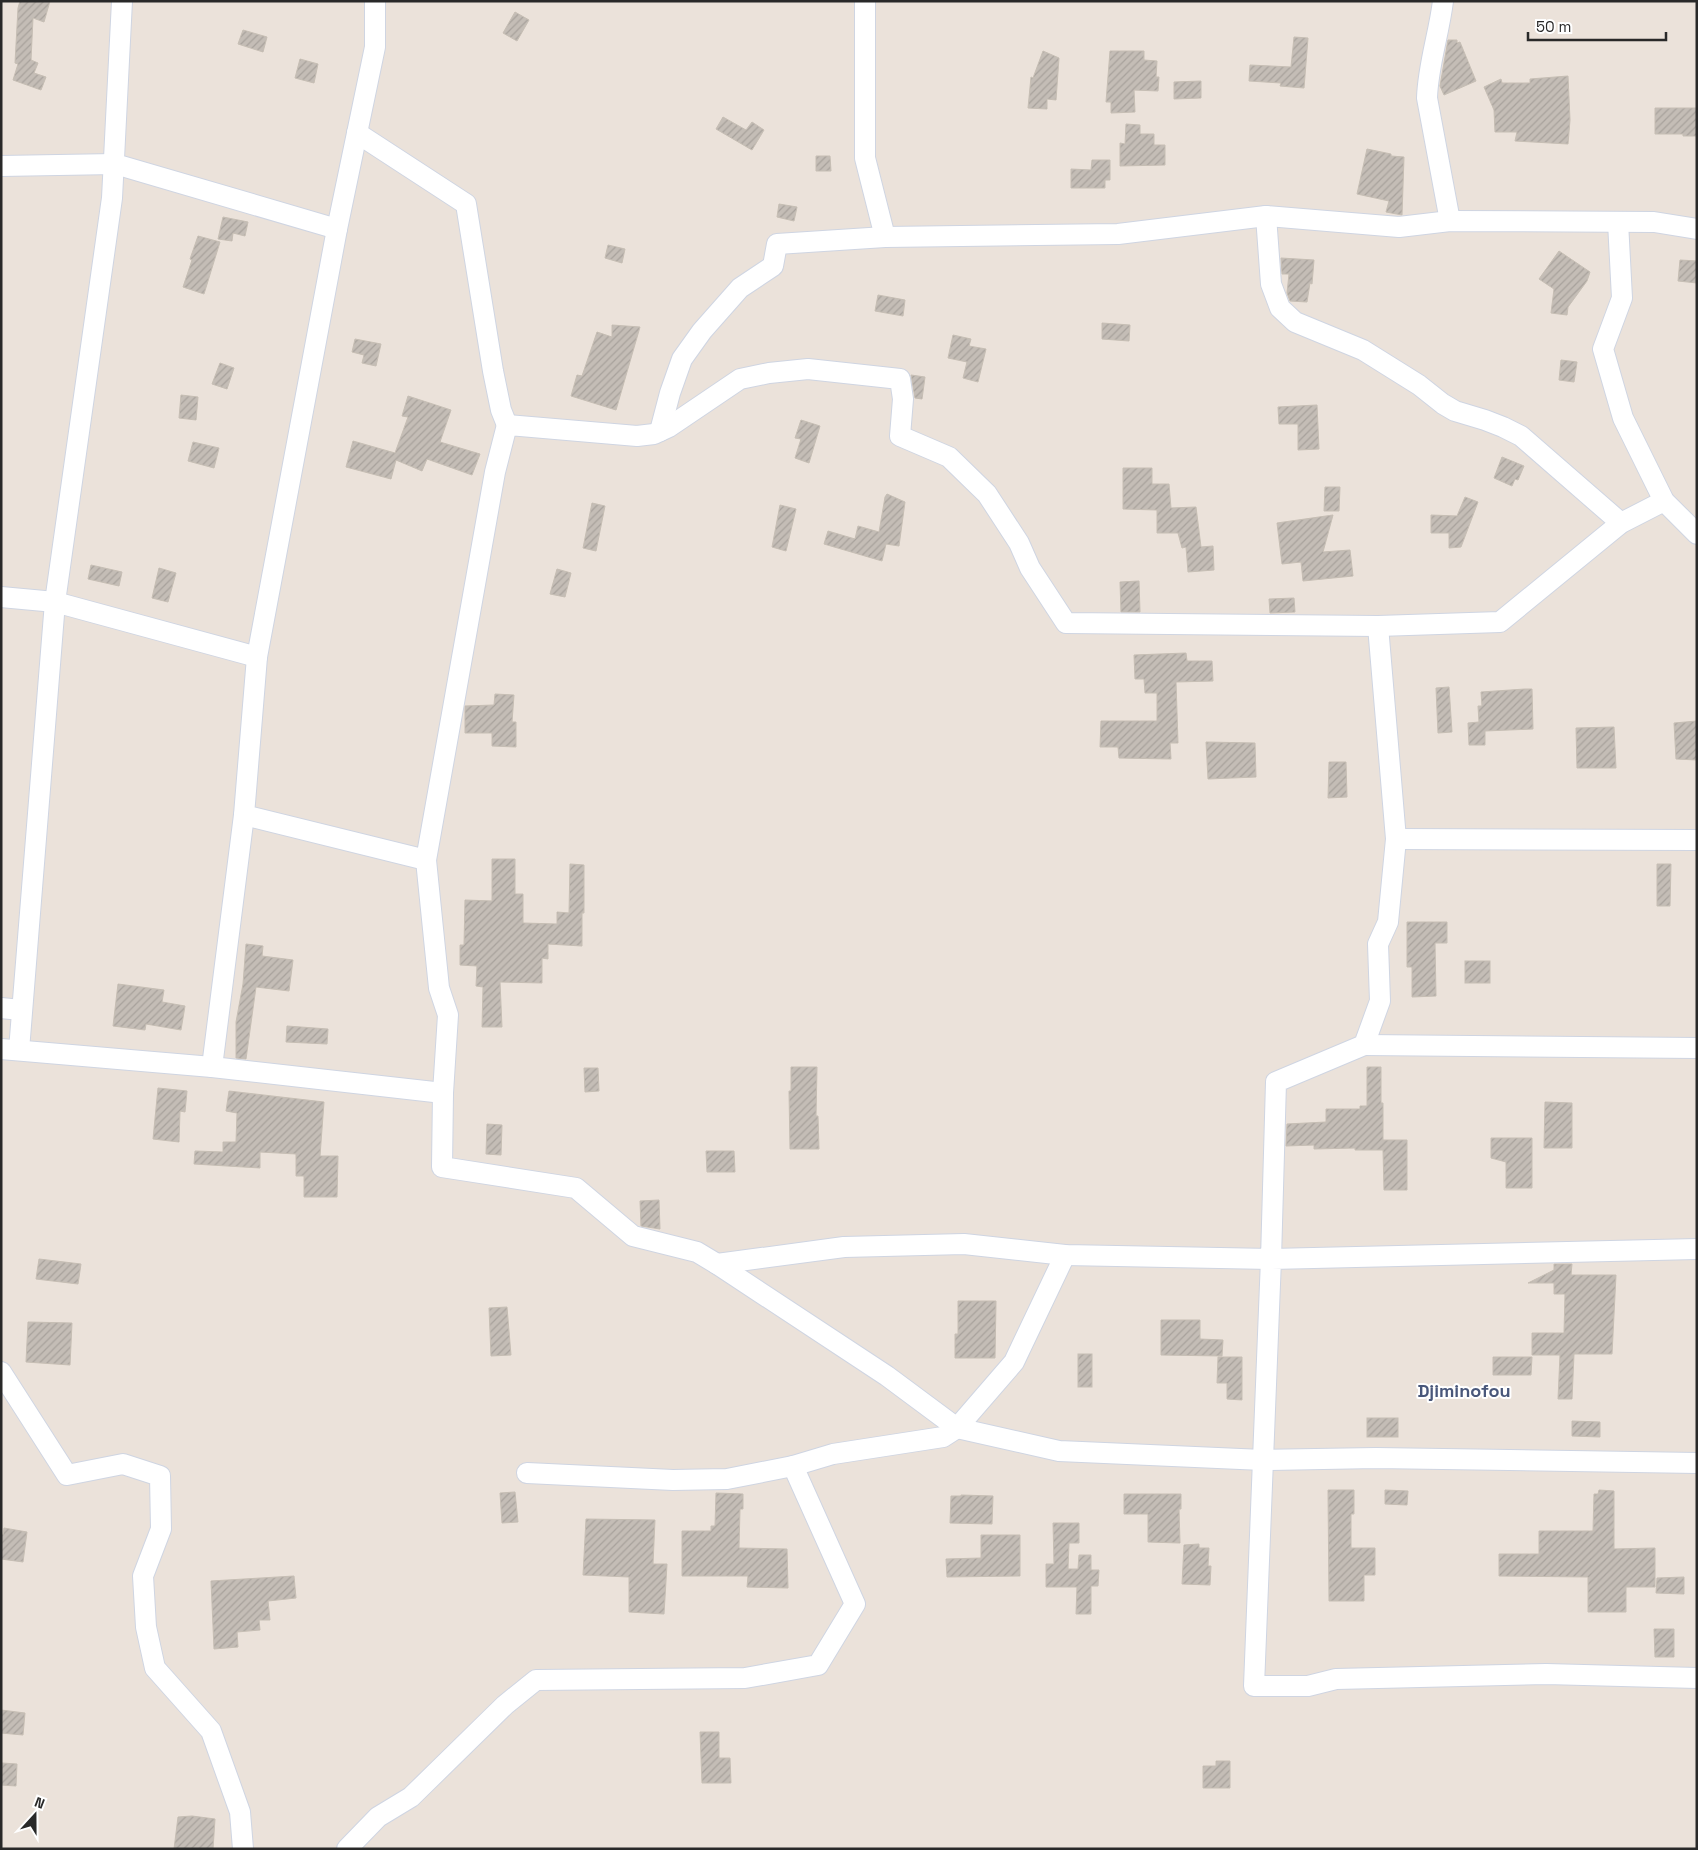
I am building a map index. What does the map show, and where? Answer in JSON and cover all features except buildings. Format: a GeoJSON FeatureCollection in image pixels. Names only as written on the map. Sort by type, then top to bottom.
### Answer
{"type":"FeatureCollection","features":[{"type":"Feature","properties":{"kind":"street"},"geometry":{"type":"LineString","coordinates":[[122,1],[112,198],[55,602],[11,1009],[10,1050],[212,1067],[443,1093]]}},
{"type":"Feature","properties":{"kind":"street"},"geometry":{"type":"LineString","coordinates":[[212,1067],[244,815],[257,657],[337,229],[375,47],[375,11],[360,1]]}},
{"type":"Feature","properties":{"kind":"street"},"geometry":{"type":"LineString","coordinates":[[865,1],[865,158],[885,237]]}},
{"type":"Feature","properties":{"kind":"street"},"geometry":{"type":"LineString","coordinates":[[1443,1],[1440,24],[1428,77],[1428,98],[1450,221]]}},
{"type":"Feature","properties":{"kind":"street"},"geometry":{"type":"LineString","coordinates":[[357,133],[466,204],[493,371],[501,410],[507,425],[495,472],[426,860],[438,988],[448,1015],[443,1093],[442,1167],[576,1188],[633,1236],[697,1252],[717,1264],[887,1376],[957,1428],[1059,1450],[1263,1460],[1376,1458],[1697,1462]]}},
{"type":"Feature","properties":{"kind":"street"},"geometry":{"type":"LineString","coordinates":[[1,166],[115,164],[337,229]]}},
{"type":"Feature","properties":{"kind":"street"},"geometry":{"type":"LineString","coordinates":[[1266,216],[1271,284],[1280,308],[1295,322],[1363,350],[1419,385],[1455,411],[1494,423],[1521,436],[1622,523]]}},
{"type":"Feature","properties":{"kind":"street"},"geometry":{"type":"LineString","coordinates":[[660,431],[670,393],[682,360],[702,331],[740,288],[773,266],[778,244],[885,237],[1118,234],[1266,216],[1399,227],[1450,221],[1654,222],[1697,229]]}},
{"type":"Feature","properties":{"kind":"street"},"geometry":{"type":"LineString","coordinates":[[1618,222],[1622,298],[1603,349],[1623,418],[1664,501],[1697,534]]}},
{"type":"Feature","properties":{"kind":"street"},"geometry":{"type":"LineString","coordinates":[[507,425],[638,436],[654,434],[669,427],[740,379],[769,372],[808,369],[900,379],[904,399],[900,436],[949,457],[988,494],[1019,543],[1030,568],[1066,623],[1378,626],[1500,622],[1622,523],[1664,501]]}},
{"type":"Feature","properties":{"kind":"street"},"geometry":{"type":"LineString","coordinates":[[1,597],[55,602],[257,657]]}},
{"type":"Feature","properties":{"kind":"street"},"geometry":{"type":"LineString","coordinates":[[1364,1045],[1380,1001],[1378,944],[1388,922],[1396,839],[1378,626]]}},
{"type":"Feature","properties":{"kind":"street"},"geometry":{"type":"LineString","coordinates":[[244,815],[426,860]]}},
{"type":"Feature","properties":{"kind":"street"},"geometry":{"type":"LineString","coordinates":[[1396,839],[1697,840]]}},
{"type":"Feature","properties":{"kind":"street"},"geometry":{"type":"LineString","coordinates":[[1697,1048],[1364,1045],[1276,1082],[1272,1259],[1254,1686],[1308,1686],[1336,1679],[1546,1674],[1697,1678]]}},
{"type":"Feature","properties":{"kind":"street"},"geometry":{"type":"LineString","coordinates":[[717,1264],[844,1247],[964,1244],[1065,1255],[1272,1259],[1697,1249]]}},
{"type":"Feature","properties":{"kind":"street"},"geometry":{"type":"LineString","coordinates":[[527,1474],[673,1480],[727,1479],[793,1466],[833,1454],[943,1437],[957,1428],[1014,1362],[1065,1255]]}},
{"type":"Feature","properties":{"kind":"street"},"geometry":{"type":"LineString","coordinates":[[1,1372],[67,1476],[123,1464],[160,1476],[161,1528],[143,1576],[146,1626],[154,1668],[211,1731],[240,1812],[243,1849]]}},
{"type":"Feature","properties":{"kind":"street"},"geometry":{"type":"LineString","coordinates":[[347,1849],[378,1817],[411,1797],[505,1705],[536,1680],[744,1678],[818,1665],[855,1604],[793,1466]]}},
{"type":"Feature","properties":{"kind":"district","name":"Djiminofou"},"geometry":{"type":"Point","coordinates":[1464,1391]}}]}
